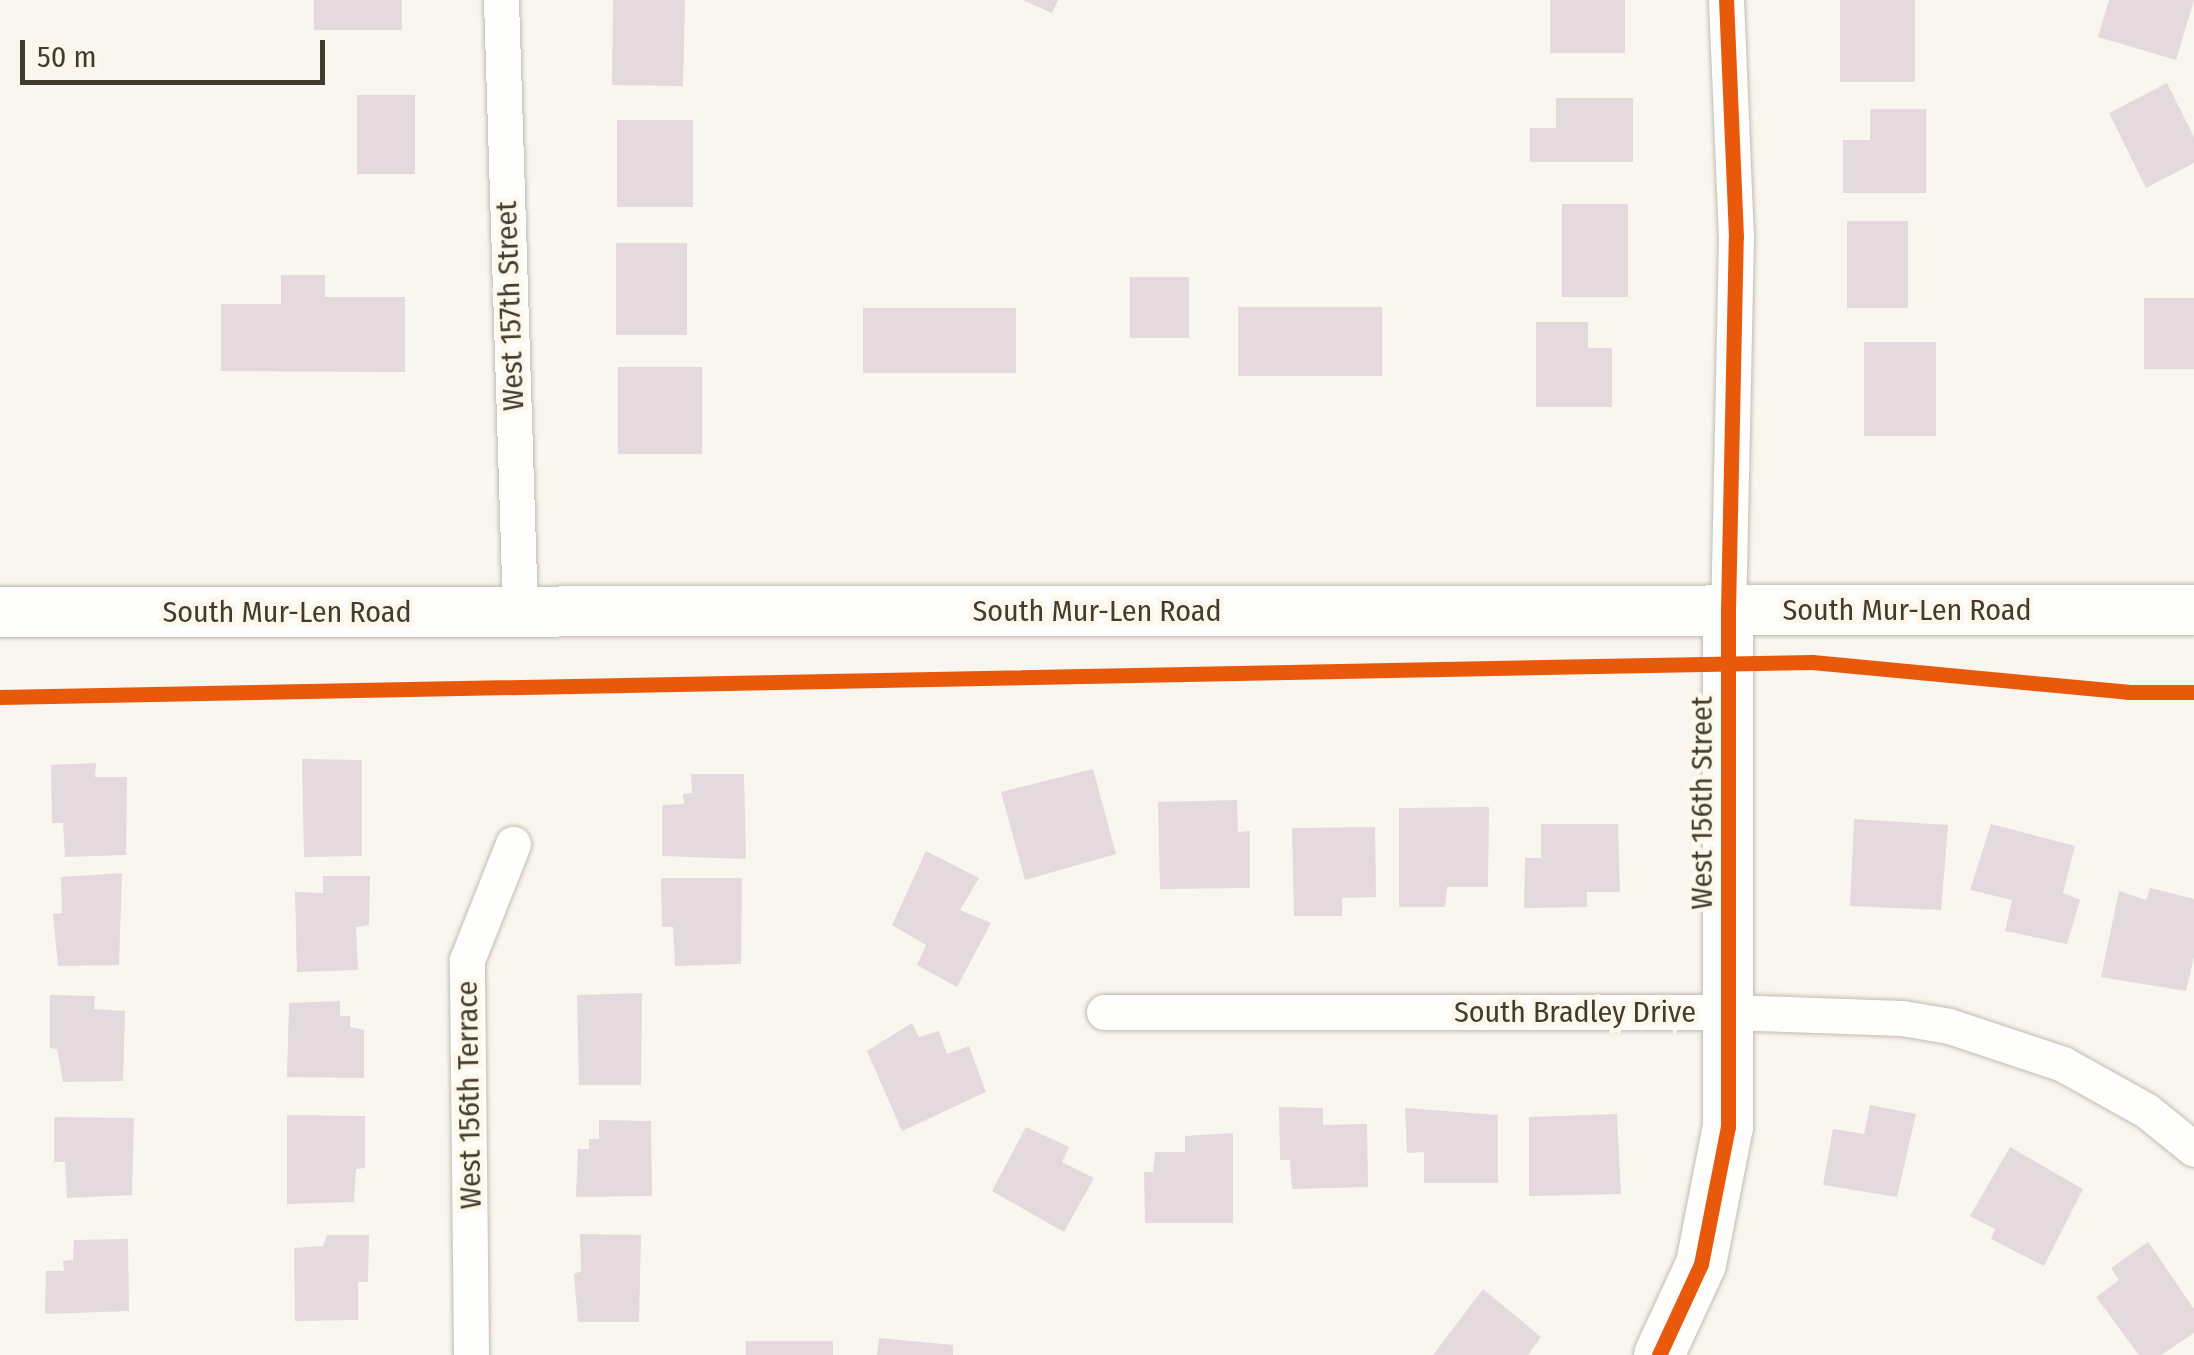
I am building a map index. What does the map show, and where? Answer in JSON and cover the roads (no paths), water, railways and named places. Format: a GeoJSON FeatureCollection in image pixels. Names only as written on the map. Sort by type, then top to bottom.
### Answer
{"type":"FeatureCollection","features":[{"type":"Feature","properties":{"kind":"main road","name":"West 156th Street"},"geometry":{"type":"LineString","coordinates":[[1659,1355],[1701,1264],[1728,1128],[1728,610]]}},
{"type":"Feature","properties":{"kind":"main road","name":"South Mur-Len Road"},"geometry":{"type":"LineString","coordinates":[[0,612],[2194,610]]}},
{"type":"Feature","properties":{"kind":"street","name":"West 157th Street"},"geometry":{"type":"LineString","coordinates":[[501,0],[520,612]]}},
{"type":"Feature","properties":{"kind":"street","name":"West 156th Street"},"geometry":{"type":"LineString","coordinates":[[1726,0],[1736,237],[1728,610]]}},
{"type":"Feature","properties":{"kind":"street","name":"West 156th Terrace"},"geometry":{"type":"LineString","coordinates":[[471,1355],[467,960],[514,844]]}},
{"type":"Feature","properties":{"kind":"street","name":"South Bradley Drive"},"geometry":{"type":"LineString","coordinates":[[1104,1012],[1730,1012],[1852,1015],[1949,1026],[2062,1064],[2147,1110],[2194,1149]]}}]}
